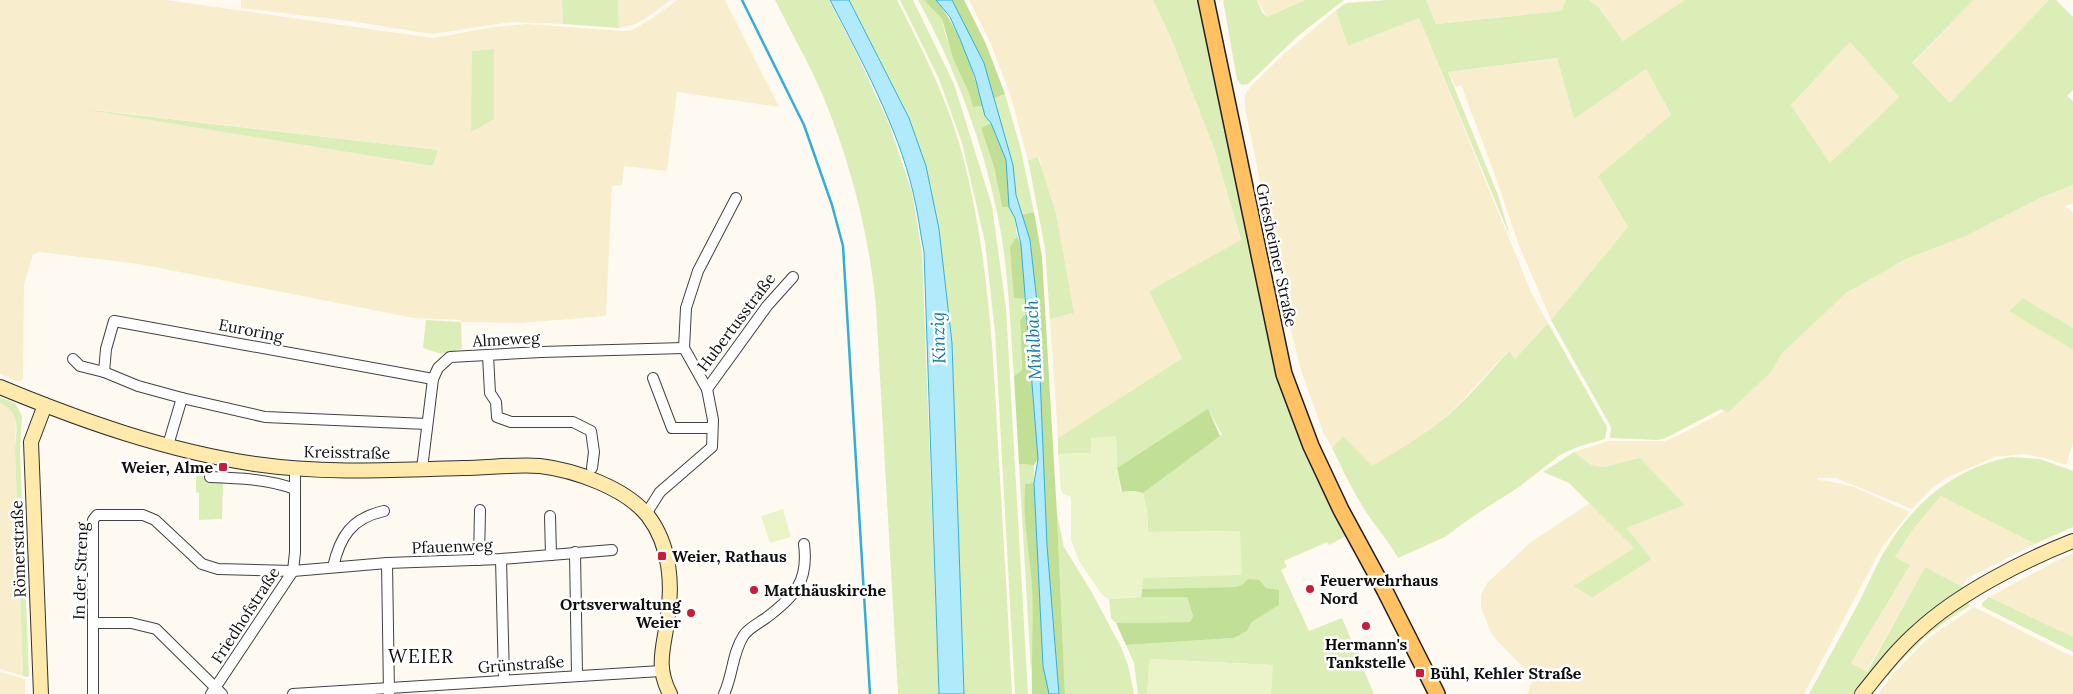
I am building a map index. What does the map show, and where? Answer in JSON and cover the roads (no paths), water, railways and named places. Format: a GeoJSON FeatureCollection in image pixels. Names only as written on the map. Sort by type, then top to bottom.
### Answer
{"type":"FeatureCollection","features":[{"type":"Feature","properties":{"kind":"main road","name":"Griesheimer Straße"},"geometry":{"type":"LineString","coordinates":[[1206,0],[1284,374],[1311,446],[1341,510],[1390,600],[1437,694]]}},
{"type":"Feature","properties":{"kind":"street","name":"Hubertusstraße"},"geometry":{"type":"LineString","coordinates":[[646,514],[660,492],[712,447],[712,428],[707,390],[684,348],[686,308],[698,271],[736,198]]}},
{"type":"Feature","properties":{"kind":"street","name":"Hubertusstraße"},"geometry":{"type":"LineString","coordinates":[[707,390],[767,306],[794,277]]}},
{"type":"Feature","properties":{"kind":"street","name":"Euroring"},"geometry":{"type":"LineString","coordinates":[[104,372],[106,349],[114,321],[432,379]]}},
{"type":"Feature","properties":{"kind":"street","name":"Almeweg"},"geometry":{"type":"LineString","coordinates":[[432,379],[438,368],[450,357],[684,348]]}},
{"type":"Feature","properties":{"kind":"street"},"geometry":{"type":"LineString","coordinates":[[488,355],[490,393],[496,402],[497,417],[511,422],[573,422],[591,431],[594,452],[592,468]]}},
{"type":"Feature","properties":{"kind":"street"},"geometry":{"type":"LineString","coordinates":[[73,359],[80,366],[104,372],[138,386],[265,417],[427,424]]}},
{"type":"Feature","properties":{"kind":"street"},"geometry":{"type":"LineString","coordinates":[[653,378],[672,428],[712,428]]}},
{"type":"Feature","properties":{"kind":"street"},"geometry":{"type":"LineString","coordinates":[[422,469],[432,379]]}},
{"type":"Feature","properties":{"kind":"street","name":"Kreisstraße"},"geometry":{"type":"LineString","coordinates":[[0,387],[114,430],[168,445],[256,464],[295,468],[367,471],[540,466],[587,477],[628,498],[646,514]]}},
{"type":"Feature","properties":{"kind":"street"},"geometry":{"type":"LineString","coordinates":[[168,445],[182,398]]}},
{"type":"Feature","properties":{"kind":"street","name":"Römerstraße"},"geometry":{"type":"LineString","coordinates":[[41,694],[31,442],[45,405]]}},
{"type":"Feature","properties":{"kind":"street","name":"Friedhofstraße"},"geometry":{"type":"LineString","coordinates":[[216,692],[293,571],[295,552],[295,468]]}},
{"type":"Feature","properties":{"kind":"street"},"geometry":{"type":"LineString","coordinates":[[210,477],[247,478],[276,482],[295,489]]}},
{"type":"Feature","properties":{"kind":"street"},"geometry":{"type":"LineString","coordinates":[[333,567],[337,548],[349,529],[367,514],[384,510]]}},
{"type":"Feature","properties":{"kind":"street"},"geometry":{"type":"LineString","coordinates":[[479,560],[480,510]]}},
{"type":"Feature","properties":{"kind":"street"},"geometry":{"type":"LineString","coordinates":[[646,514],[661,538],[669,572],[670,599],[660,657],[661,671],[670,694]]}},
{"type":"Feature","properties":{"kind":"street","name":"In der Streng"},"geometry":{"type":"LineString","coordinates":[[92,694],[93,520],[97,515],[143,515],[155,520],[202,564],[218,569],[293,571]]}},
{"type":"Feature","properties":{"kind":"street"},"geometry":{"type":"LineString","coordinates":[[550,516],[551,555]]}},
{"type":"Feature","properties":{"kind":"street"},"geometry":{"type":"LineString","coordinates":[[1862,694],[1896,653],[1936,615],[2005,573],[2073,541]]}},
{"type":"Feature","properties":{"kind":"street"},"geometry":{"type":"LineString","coordinates":[[724,694],[735,655],[744,635],[790,599],[802,580],[806,558],[804,544]]}},
{"type":"Feature","properties":{"kind":"street","name":"Pfauenweg"},"geometry":{"type":"LineString","coordinates":[[293,571],[387,563],[501,559],[612,550]]}},
{"type":"Feature","properties":{"kind":"street"},"geometry":{"type":"LineString","coordinates":[[575,552],[577,675]]}},
{"type":"Feature","properties":{"kind":"street"},"geometry":{"type":"LineString","coordinates":[[501,559],[504,680]]}},
{"type":"Feature","properties":{"kind":"street"},"geometry":{"type":"LineString","coordinates":[[387,563],[389,691]]}},
{"type":"Feature","properties":{"kind":"street"},"geometry":{"type":"LineString","coordinates":[[93,623],[132,623],[156,629],[216,692]]}},
{"type":"Feature","properties":{"kind":"street","name":"Grünstraße"},"geometry":{"type":"LineString","coordinates":[[293,694],[389,691],[504,680],[661,671]]}},
{"type":"Feature","properties":{"kind":"water","name":"Kinzig"},"geometry":{"type":"Polygon","coordinates":[[[830,0],[849,0],[909,118],[926,166],[939,229],[952,343],[964,694],[939,694],[924,252],[916,207],[898,143],[878,94],[830,0]]]}},
{"type":"Feature","properties":{"kind":"water","name":"Mühlbach"},"geometry":{"type":"Polygon","coordinates":[[[936,0],[952,0],[984,63],[1013,165],[1016,195],[1030,240],[1037,302],[1047,545],[1059,694],[1049,694],[1043,666],[1034,483],[1038,459],[1021,245],[1015,218],[1009,207],[1006,160],[991,123],[985,116],[975,77],[960,39],[950,17],[936,0]]]}},
{"type":"Feature","properties":{"kind":"waterway"},"geometry":{"type":"LineString","coordinates":[[742,0],[804,125],[832,205],[843,246],[870,694]]}},
{"type":"Feature","properties":{"kind":"place","name":"Weier, Alme"},"geometry":{"type":"Point","coordinates":[223,467]}},
{"type":"Feature","properties":{"kind":"place","name":"Weier, Rathaus"},"geometry":{"type":"Point","coordinates":[662,556]}},
{"type":"Feature","properties":{"kind":"place","name":"Feuerwehrhaus Nord"},"geometry":{"type":"Point","coordinates":[1310,589]}},
{"type":"Feature","properties":{"kind":"place","name":"Matthäuskirche"},"geometry":{"type":"Point","coordinates":[754,590]}},
{"type":"Feature","properties":{"kind":"place","name":"Ortsverwaltung Weier"},"geometry":{"type":"Point","coordinates":[691,613]}},
{"type":"Feature","properties":{"kind":"place","name":"Hermann's Tankstelle"},"geometry":{"type":"Point","coordinates":[1366,626]}},
{"type":"Feature","properties":{"kind":"place","name":"Bühl, Kehler Straße"},"geometry":{"type":"Point","coordinates":[1420,673]}},
{"type":"Feature","properties":{"kind":"district","name":"WEIER"},"geometry":{"type":"Point","coordinates":[421,656]}}]}
